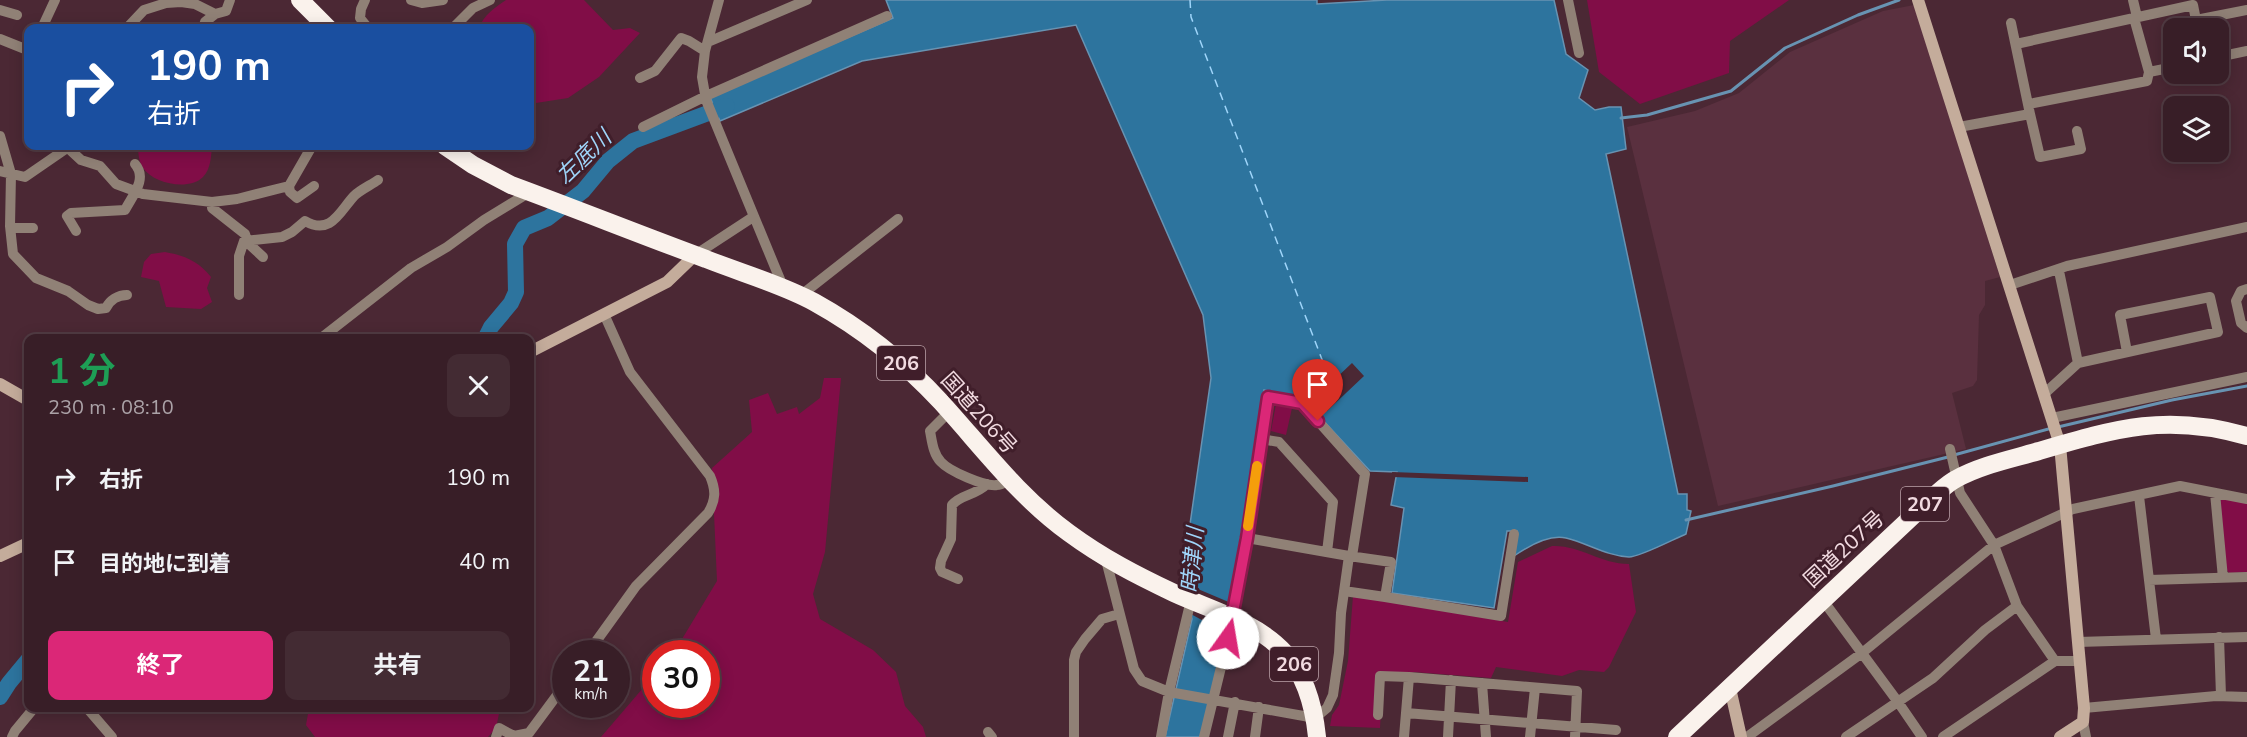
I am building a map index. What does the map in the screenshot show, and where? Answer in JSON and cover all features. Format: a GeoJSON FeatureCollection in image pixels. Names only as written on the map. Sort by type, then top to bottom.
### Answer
{"type":"FeatureCollection","features":[{"type":"Feature","properties":{"kind":"highway"},"geometry":{"type":"LineString","coordinates":[[300,0],[324,24]]}},
{"type":"Feature","properties":{"kind":"highway","name":"国道206号"},"geometry":{"type":"LineString","coordinates":[[451,150],[473,165],[530,192],[813,301],[876,343],[912,374],[1010,480],[1066,531],[1106,560],[1233,618],[1273,642],[1284,652],[1301,676],[1315,718],[1317,737]]}},
{"type":"Feature","properties":{"kind":"highway","name":"国道207号"},"geometry":{"type":"LineString","coordinates":[[1677,737],[1934,496],[1956,472],[1995,464],[2058,440],[2130,427],[2157,424],[2210,426],[2247,436]]}},
{"type":"Feature","properties":{"kind":"street"},"geometry":{"type":"LineString","coordinates":[[44,24],[55,0]]}},
{"type":"Feature","properties":{"kind":"street"},"geometry":{"type":"LineString","coordinates":[[204,24],[215,14],[226,11],[230,0]]}},
{"type":"Feature","properties":{"kind":"street"},"geometry":{"type":"LineString","coordinates":[[365,0],[360,18],[365,24]]}},
{"type":"Feature","properties":{"kind":"street"},"geometry":{"type":"LineString","coordinates":[[411,0],[422,3],[443,0]]}},
{"type":"Feature","properties":{"kind":"street"},"geometry":{"type":"LineString","coordinates":[[457,24],[473,8],[490,0]]}},
{"type":"Feature","properties":{"kind":"street"},"geometry":{"type":"LineString","coordinates":[[719,0],[706,47],[702,77],[706,98],[753,217],[792,292],[898,219]]}},
{"type":"Feature","properties":{"kind":"street"},"geometry":{"type":"LineString","coordinates":[[640,78],[655,70],[681,38],[706,47],[807,0]]}},
{"type":"Feature","properties":{"kind":"street"},"geometry":{"type":"LineString","coordinates":[[1568,0],[1579,53]]}},
{"type":"Feature","properties":{"kind":"street"},"geometry":{"type":"LineString","coordinates":[[1959,127],[2147,81],[2149,72],[2133,0]]}},
{"type":"Feature","properties":{"kind":"street"},"geometry":{"type":"LineString","coordinates":[[132,24],[144,10],[166,3],[195,4],[215,14]]}},
{"type":"Feature","properties":{"kind":"street"},"geometry":{"type":"LineString","coordinates":[[2016,44],[2193,5],[2196,20],[2247,10]]}},
{"type":"Feature","properties":{"kind":"street"},"geometry":{"type":"LineString","coordinates":[[1919,6],[2058,440],[2086,737]]}},
{"type":"Feature","properties":{"kind":"street"},"geometry":{"type":"LineString","coordinates":[[0,10],[17,15]]}},
{"type":"Feature","properties":{"kind":"street"},"geometry":{"type":"LineString","coordinates":[[643,127],[887,16]]}},
{"type":"Feature","properties":{"kind":"street"},"geometry":{"type":"LineString","coordinates":[[2011,23],[2040,157],[2080,149],[2077,131]]}},
{"type":"Feature","properties":{"kind":"street"},"geometry":{"type":"LineString","coordinates":[[0,39],[24,48]]}},
{"type":"Feature","properties":{"kind":"street"},"geometry":{"type":"LineString","coordinates":[[2229,55],[2247,51]]}},
{"type":"Feature","properties":{"kind":"street"},"geometry":{"type":"LineString","coordinates":[[2149,72],[2163,69]]}},
{"type":"Feature","properties":{"kind":"street"},"geometry":{"type":"LineString","coordinates":[[0,136],[13,254],[36,278],[68,291],[98,309],[106,308],[109,303],[121,295],[127,295]]}},
{"type":"Feature","properties":{"kind":"street"},"geometry":{"type":"LineString","coordinates":[[5,172],[25,177],[63,150]]}},
{"type":"Feature","properties":{"kind":"street"},"geometry":{"type":"LineString","coordinates":[[72,150],[81,160],[100,166],[116,184],[135,191],[171,198],[212,202],[237,200],[289,186]]}},
{"type":"Feature","properties":{"kind":"street"},"geometry":{"type":"LineString","coordinates":[[310,150],[289,186],[290,192],[297,198],[314,186]]}},
{"type":"Feature","properties":{"kind":"street"},"geometry":{"type":"LineString","coordinates":[[76,231],[67,216],[71,213],[125,210],[141,183],[141,175],[135,164]]}},
{"type":"Feature","properties":{"kind":"street"},"geometry":{"type":"LineString","coordinates":[[239,295],[239,256],[241,247],[247,240],[282,237],[305,222],[324,225],[341,214],[355,195],[378,180]]}},
{"type":"Feature","properties":{"kind":"street"},"geometry":{"type":"LineString","coordinates":[[326,334],[411,268],[530,192]]}},
{"type":"Feature","properties":{"kind":"street"},"geometry":{"type":"LineString","coordinates":[[212,202],[212,208],[245,234],[247,240],[263,257]]}},
{"type":"Feature","properties":{"kind":"street"},"geometry":{"type":"LineString","coordinates":[[534,350],[667,282],[695,255],[753,217]]}},
{"type":"Feature","properties":{"kind":"street"},"geometry":{"type":"LineString","coordinates":[[2010,285],[2059,271],[2067,266],[2247,227]]}},
{"type":"Feature","properties":{"kind":"street"},"geometry":{"type":"LineString","coordinates":[[10,228],[33,228]]}},
{"type":"Feature","properties":{"kind":"street"},"geometry":{"type":"LineString","coordinates":[[2059,271],[2078,363]]}},
{"type":"Feature","properties":{"kind":"street"},"geometry":{"type":"LineString","coordinates":[[2247,289],[2241,291],[2236,301],[2241,324],[2247,328]]}},
{"type":"Feature","properties":{"kind":"street"},"geometry":{"type":"LineString","coordinates":[[2044,394],[2050,391],[2078,363],[2218,332],[2210,297],[2120,315],[2127,352]]}},
{"type":"Feature","properties":{"kind":"street"},"geometry":{"type":"LineString","coordinates":[[597,640],[636,586],[708,513],[714,504],[715,488],[711,476],[630,372],[604,314]]}},
{"type":"Feature","properties":{"kind":"street"},"geometry":{"type":"LineString","coordinates":[[2052,418],[2247,377]]}},
{"type":"Feature","properties":{"kind":"street"},"geometry":{"type":"LineString","coordinates":[[0,384],[24,398]]}},
{"type":"Feature","properties":{"kind":"street"},"geometry":{"type":"LineString","coordinates":[[1106,560],[1134,669],[1142,681],[1169,692],[1213,699],[1235,702],[1315,718],[1327,708],[1333,695],[1344,591],[1365,474],[1302,403],[1268,397],[1233,618],[1213,699],[1204,737]]}},
{"type":"Feature","properties":{"kind":"street"},"geometry":{"type":"LineString","coordinates":[[949,412],[930,431],[935,453],[943,464],[960,474],[987,484],[998,485],[1010,480]]}},
{"type":"Feature","properties":{"kind":"street"},"geometry":{"type":"LineString","coordinates":[[1261,439],[1279,442],[1333,502],[1327,552]]}},
{"type":"Feature","properties":{"kind":"street"},"geometry":{"type":"LineString","coordinates":[[1950,449],[1960,493],[1994,544],[2018,606],[2055,661]]}},
{"type":"Feature","properties":{"kind":"street"},"geometry":{"type":"LineString","coordinates":[[958,579],[942,572],[940,568],[951,538],[952,505],[960,499],[979,492],[987,484]]}},
{"type":"Feature","properties":{"kind":"street"},"geometry":{"type":"LineString","coordinates":[[1747,737],[1862,653],[1994,544],[2066,512],[2180,486],[2247,499]]}},
{"type":"Feature","properties":{"kind":"street"},"geometry":{"type":"LineString","coordinates":[[2215,493],[2223,578]]}},
{"type":"Feature","properties":{"kind":"street"},"geometry":{"type":"LineString","coordinates":[[2139,496],[2156,639]]}},
{"type":"Feature","properties":{"kind":"street"},"geometry":{"type":"LineString","coordinates":[[1344,591],[1501,616],[1514,534]]}},
{"type":"Feature","properties":{"kind":"street"},"geometry":{"type":"LineString","coordinates":[[1247,538],[1391,562],[1385,597]]}},
{"type":"Feature","properties":{"kind":"street"},"geometry":{"type":"LineString","coordinates":[[0,556],[24,545]]}},
{"type":"Feature","properties":{"kind":"street"},"geometry":{"type":"LineString","coordinates":[[2149,580],[2247,577]]}},
{"type":"Feature","properties":{"kind":"street"},"geometry":{"type":"LineString","coordinates":[[1161,737],[1184,597]]}},
{"type":"Feature","properties":{"kind":"street"},"geometry":{"type":"LineString","coordinates":[[1822,599],[1922,737]]}},
{"type":"Feature","properties":{"kind":"street"},"geometry":{"type":"LineString","coordinates":[[1846,737],[1933,678],[1984,630],[2018,606]]}},
{"type":"Feature","properties":{"kind":"street"},"geometry":{"type":"LineString","coordinates":[[1073,737],[1076,652],[1102,619],[1119,614]]}},
{"type":"Feature","properties":{"kind":"street"},"geometry":{"type":"LineString","coordinates":[[2078,642],[2247,637]]}},
{"type":"Feature","properties":{"kind":"street"},"geometry":{"type":"LineString","coordinates":[[2219,638],[2221,696]]}},
{"type":"Feature","properties":{"kind":"street"},"geometry":{"type":"LineString","coordinates":[[1943,737],[2055,661],[2080,661]]}},
{"type":"Feature","properties":{"kind":"street"},"geometry":{"type":"LineString","coordinates":[[1378,715],[1380,676],[1451,680],[1577,691],[1575,732]]}},
{"type":"Feature","properties":{"kind":"street"},"geometry":{"type":"LineString","coordinates":[[1404,737],[1408,677]]}},
{"type":"Feature","properties":{"kind":"street"},"geometry":{"type":"LineString","coordinates":[[1448,737],[1451,680]]}},
{"type":"Feature","properties":{"kind":"street"},"geometry":{"type":"LineString","coordinates":[[1482,683],[1486,737]]}},
{"type":"Feature","properties":{"kind":"street"},"geometry":{"type":"LineString","coordinates":[[1530,737],[1535,688]]}},
{"type":"Feature","properties":{"kind":"street"},"geometry":{"type":"LineString","coordinates":[[1730,688],[1741,737]]}},
{"type":"Feature","properties":{"kind":"street"},"geometry":{"type":"LineString","coordinates":[[2084,708],[2221,696],[2247,697]]}},
{"type":"Feature","properties":{"kind":"street"},"geometry":{"type":"LineString","coordinates":[[496,737],[499,728],[514,736],[530,733],[552,702]]}},
{"type":"Feature","properties":{"kind":"street"},"geometry":{"type":"LineString","coordinates":[[1228,737],[1235,702]]}},
{"type":"Feature","properties":{"kind":"street"},"geometry":{"type":"LineString","coordinates":[[1254,737],[1259,707]]}},
{"type":"Feature","properties":{"kind":"street"},"geometry":{"type":"LineString","coordinates":[[12,737],[31,712]]}},
{"type":"Feature","properties":{"kind":"street"},"geometry":{"type":"LineString","coordinates":[[90,712],[112,737]]}},
{"type":"Feature","properties":{"kind":"street"},"geometry":{"type":"LineString","coordinates":[[1406,713],[1531,724],[1575,732],[1616,730]]}},
{"type":"Feature","properties":{"kind":"street"},"geometry":{"type":"LineString","coordinates":[[2060,737],[2083,722]]}},
{"type":"Feature","properties":{"kind":"shaded area"},"geometry":{"type":"Polygon","coordinates":[[[506,0],[584,0],[613,30],[630,28],[640,33],[599,77],[568,98],[536,103],[534,102],[534,24],[481,24],[506,0]]]}},
{"type":"Feature","properties":{"kind":"shaded area"},"geometry":{"type":"Polygon","coordinates":[[[1587,0],[1789,0],[1730,41],[1729,73],[1640,104],[1599,72],[1587,0]]]}},
{"type":"Feature","properties":{"kind":"shaded area"},"geometry":{"type":"Polygon","coordinates":[[[1914,5],[2000,277],[1985,281],[1985,305],[1979,315],[1977,380],[1973,386],[1952,393],[1966,449],[1718,506],[1627,127],[1695,111],[1739,93],[1790,52],[1883,11],[1914,5]]]}},
{"type":"Feature","properties":{"kind":"shaded area"},"geometry":{"type":"Polygon","coordinates":[[[138,150],[212,150],[206,174],[197,181],[181,185],[163,182],[148,174],[143,168],[138,150]]]}},
{"type":"Feature","properties":{"kind":"shaded area"},"geometry":{"type":"Polygon","coordinates":[[[165,252],[191,260],[206,271],[211,277],[207,288],[212,302],[201,309],[166,307],[159,281],[141,277],[144,262],[151,254],[165,252]]]}},
{"type":"Feature","properties":{"kind":"shaded area"},"geometry":{"type":"Polygon","coordinates":[[[824,378],[841,378],[825,552],[813,594],[820,619],[873,650],[896,672],[905,706],[923,727],[926,737],[601,737],[617,718],[630,718],[630,703],[642,689],[642,718],[720,718],[720,640],[681,640],[717,581],[712,468],[752,432],[749,400],[768,393],[777,414],[797,407],[799,414],[820,398],[824,378]]]}},
{"type":"Feature","properties":{"kind":"shaded area"},"geometry":{"type":"Polygon","coordinates":[[[1276,404],[1292,408],[1286,435],[1271,431],[1276,404]]]}},
{"type":"Feature","properties":{"kind":"shaded area"},"geometry":{"type":"Polygon","coordinates":[[[2223,498],[2247,503],[2247,572],[2229,573],[2226,569],[2220,501],[2223,498]]]}},
{"type":"Feature","properties":{"kind":"shaded area"},"geometry":{"type":"Polygon","coordinates":[[[1552,546],[1572,548],[1609,561],[1629,564],[1636,612],[1609,667],[1604,672],[1579,670],[1562,676],[1496,667],[1491,678],[1414,672],[1408,675],[1383,673],[1380,728],[1330,726],[1332,715],[1339,705],[1348,661],[1353,596],[1508,622],[1518,562],[1552,546]]]}},
{"type":"Feature","properties":{"kind":"shaded area"},"geometry":{"type":"Polygon","coordinates":[[[308,712],[499,712],[496,728],[488,737],[315,737],[306,725],[308,712]]]}},
{"type":"Feature","properties":{"kind":"water","name":"時津川"},"geometry":{"type":"Polygon","coordinates":[[[886,0],[1317,0],[1317,4],[1387,0],[1554,0],[1566,54],[1588,70],[1579,98],[1595,110],[1621,107],[1626,149],[1606,154],[1678,494],[1687,494],[1687,510],[1691,511],[1686,534],[1649,551],[1629,557],[1559,537],[1538,542],[1514,556],[1517,531],[1507,531],[1494,608],[1392,593],[1404,508],[1391,505],[1397,472],[1370,471],[1304,400],[1264,390],[1225,635],[1201,737],[1165,737],[1192,619],[1182,580],[1211,378],[1203,315],[1076,25],[862,61],[720,121],[710,97],[893,18],[886,0]]]}},
{"type":"Feature","properties":{"kind":"pier"},"geometry":{"type":"Polygon","coordinates":[[[1352,363],[1364,376],[1327,411],[1324,408],[1315,417],[1309,410],[1318,401],[1315,398],[1352,363]]]}},
{"type":"Feature","properties":{"kind":"pier"},"geometry":{"type":"Polygon","coordinates":[[[1392,472],[1528,477],[1528,482],[1393,477],[1392,472]]]}},
{"type":"Feature","properties":{"kind":"pier"},"geometry":{"type":"Polygon","coordinates":[[[1179,581],[1231,603],[1226,633],[1187,612],[1179,581]]]}},
{"type":"Feature","properties":{"kind":"waterway"},"geometry":{"type":"LineString","coordinates":[[1621,118],[1647,115],[1731,91],[1785,48],[1858,15],[1899,0]]}},
{"type":"Feature","properties":{"kind":"waterway","name":"左底川"},"geometry":{"type":"LineString","coordinates":[[488,334],[511,303],[516,292],[515,244],[524,228],[548,218],[583,191],[608,161],[633,141],[727,106]]}},
{"type":"Feature","properties":{"kind":"waterway"},"geometry":{"type":"LineString","coordinates":[[2058,427],[2172,400],[2247,386]]}},
{"type":"Feature","properties":{"kind":"waterway"},"geometry":{"type":"LineString","coordinates":[[1954,455],[2052,428]]}},
{"type":"Feature","properties":{"kind":"waterway"},"geometry":{"type":"LineString","coordinates":[[1686,520],[1948,457]]}},
{"type":"Feature","properties":{"kind":"waterway","name":"左底川"},"geometry":{"type":"LineString","coordinates":[[0,697],[24,665]]}},
{"type":"Feature","properties":{"kind":"ferry route"},"geometry":{"type":"LineString","coordinates":[[1190,0],[1191,17],[1331,383]]}},
{"type":"Feature","properties":{"kind":"slow traffic"},"geometry":{"type":"LineString","coordinates":[[1248,526],[1257,466]]}},
{"type":"Feature","properties":{"kind":"route"},"geometry":{"type":"LineString","coordinates":[[1228,638],[1247,538],[1268,397],[1302,403],[1318,421]]}}]}
